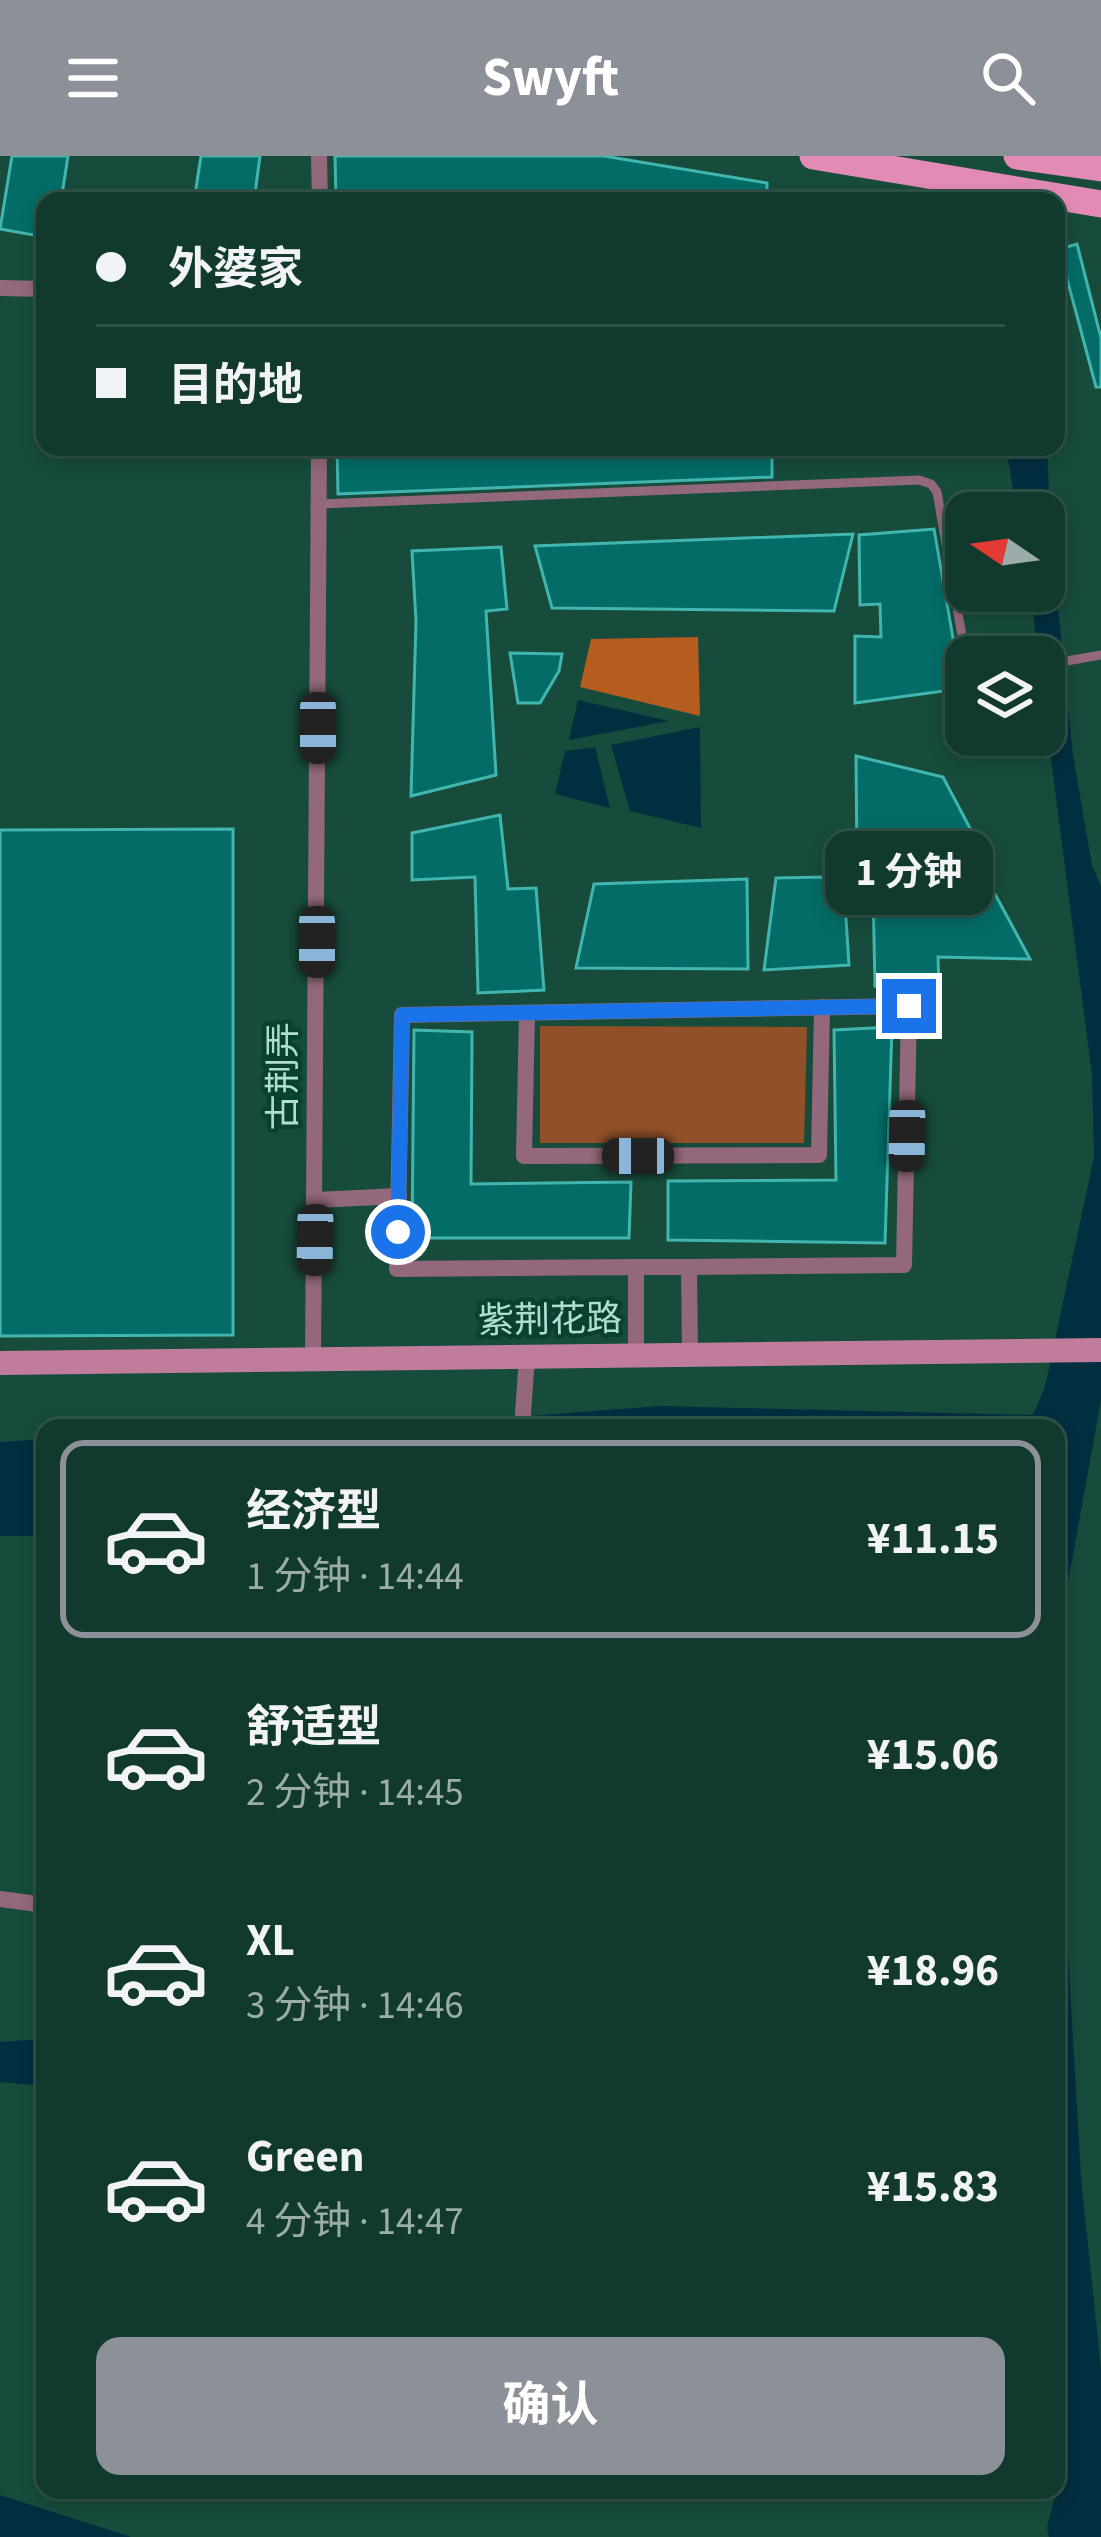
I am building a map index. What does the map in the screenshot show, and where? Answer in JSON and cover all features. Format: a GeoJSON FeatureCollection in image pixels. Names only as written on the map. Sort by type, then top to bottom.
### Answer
{"type":"FeatureCollection","features":[{"type":"Feature","properties":{"kind":"main road"},"geometry":{"type":"LineString","coordinates":[[813,156],[1024,192]]}},
{"type":"Feature","properties":{"kind":"main road"},"geometry":{"type":"LineString","coordinates":[[1017,156],[1097,167]]}},
{"type":"Feature","properties":{"kind":"main road"},"geometry":{"type":"LineString","coordinates":[[1065,199],[1101,205]]}},
{"type":"Feature","properties":{"kind":"street"},"geometry":{"type":"LineString","coordinates":[[320,156],[320,192]]}},
{"type":"Feature","properties":{"kind":"street"},"geometry":{"type":"LineString","coordinates":[[0,288],[36,289]]}},
{"type":"Feature","properties":{"kind":"street","name":"古荆弄"},"geometry":{"type":"LineString","coordinates":[[313,1361],[320,456]]}},
{"type":"Feature","properties":{"kind":"street"},"geometry":{"type":"LineString","coordinates":[[909,1006],[904,1265],[397,1269],[402,1015],[526,1012],[909,1006]]}},
{"type":"Feature","properties":{"kind":"street"},"geometry":{"type":"LineString","coordinates":[[526,1012],[524,1156],[819,1156],[822,1007]]}},
{"type":"Feature","properties":{"kind":"street"},"geometry":{"type":"LineString","coordinates":[[316,1200],[398,1196]]}},
{"type":"Feature","properties":{"kind":"street"},"geometry":{"type":"LineString","coordinates":[[636,1267],[636,1354]]}},
{"type":"Feature","properties":{"kind":"street"},"geometry":{"type":"LineString","coordinates":[[689,1267],[690,1354]]}},
{"type":"Feature","properties":{"kind":"street","name":"紫荆花路"},"geometry":{"type":"LineString","coordinates":[[0,1363],[1101,1350]]}},
{"type":"Feature","properties":{"kind":"street"},"geometry":{"type":"LineString","coordinates":[[523,1419],[527,1357]]}},
{"type":"Feature","properties":{"kind":"street"},"geometry":{"type":"LineString","coordinates":[[0,1899],[36,1904]]}},
{"type":"Feature","properties":{"kind":"lane"},"geometry":{"type":"LineString","coordinates":[[319,505],[919,479],[937,492],[962,636]]}},
{"type":"Feature","properties":{"kind":"lane"},"geometry":{"type":"LineString","coordinates":[[1065,661],[1101,655]]}},
{"type":"Feature","properties":{"kind":"shaded area"},"geometry":{"type":"Polygon","coordinates":[[[698,637],[700,716],[580,687],[591,639],[698,637]]]}},
{"type":"Feature","properties":{"kind":"shaded area"},"geometry":{"type":"Polygon","coordinates":[[[540,1026],[807,1027],[804,1143],[540,1143],[540,1026]]]}},
{"type":"Feature","properties":{"kind":"water"},"geometry":{"type":"Polygon","coordinates":[[[1008,456],[1047,456],[1049,492],[1014,492],[1008,456]]]}},
{"type":"Feature","properties":{"kind":"water"},"geometry":{"type":"Polygon","coordinates":[[[1033,612],[1059,612],[1061,636],[1036,636],[1033,612]]]}},
{"type":"Feature","properties":{"kind":"water"},"geometry":{"type":"Polygon","coordinates":[[[1065,676],[1073,755],[1092,865],[1101,887],[1101,1400],[1065,1599],[1065,1419],[491,1419],[659,1406],[1033,1415],[1045,1387],[1094,1157],[1092,1075],[1051,759],[1065,756],[1065,676]]]}},
{"type":"Feature","properties":{"kind":"water"},"geometry":{"type":"Polygon","coordinates":[[[578,700],[669,721],[569,740],[578,700]]]}},
{"type":"Feature","properties":{"kind":"water"},"geometry":{"type":"Polygon","coordinates":[[[700,727],[701,828],[630,811],[611,745],[700,727]]]}},
{"type":"Feature","properties":{"kind":"water"},"geometry":{"type":"Polygon","coordinates":[[[595,747],[610,808],[555,794],[565,751],[595,747]]]}},
{"type":"Feature","properties":{"kind":"water"},"geometry":{"type":"Polygon","coordinates":[[[36,1440],[36,1536],[0,1536],[0,1442],[36,1440]]]}},
{"type":"Feature","properties":{"kind":"water"},"geometry":{"type":"Polygon","coordinates":[[[1065,1899],[1081,2178],[1101,2369],[1101,2537],[1049,2537],[1054,2499],[1065,2499],[1065,1899]]]}},
{"type":"Feature","properties":{"kind":"water"},"geometry":{"type":"Polygon","coordinates":[[[36,2040],[36,2085],[0,2082],[0,2042],[36,2040]]]}},
{"type":"Feature","properties":{"kind":"water"},"geometry":{"type":"Polygon","coordinates":[[[0,2495],[131,2537],[0,2537],[0,2495]]]}},
{"type":"Feature","properties":{"kind":"building"},"geometry":{"type":"Polygon","coordinates":[[[12,156],[68,156],[62,192],[36,192],[36,235],[0,229],[12,156]]]}},
{"type":"Feature","properties":{"kind":"building"},"geometry":{"type":"Polygon","coordinates":[[[201,156],[260,156],[255,192],[195,192],[201,156]]]}},
{"type":"Feature","properties":{"kind":"building"},"geometry":{"type":"Polygon","coordinates":[[[335,156],[604,156],[767,183],[767,192],[336,192],[335,156]]]}},
{"type":"Feature","properties":{"kind":"building"},"geometry":{"type":"Polygon","coordinates":[[[1077,244],[1101,338],[1101,387],[1096,387],[1065,271],[1065,247],[1077,244]]]}},
{"type":"Feature","properties":{"kind":"building"},"geometry":{"type":"Polygon","coordinates":[[[337,456],[772,456],[772,477],[338,494],[337,456]]]}},
{"type":"Feature","properties":{"kind":"building"},"geometry":{"type":"Polygon","coordinates":[[[934,529],[953,636],[945,636],[945,691],[855,703],[855,636],[881,637],[880,604],[860,605],[859,535],[934,529]]]}},
{"type":"Feature","properties":{"kind":"building"},"geometry":{"type":"Polygon","coordinates":[[[853,534],[834,611],[552,608],[535,546],[853,534]]]}},
{"type":"Feature","properties":{"kind":"building"},"geometry":{"type":"Polygon","coordinates":[[[501,547],[507,609],[486,611],[496,775],[411,796],[416,621],[412,551],[501,547]]]}},
{"type":"Feature","properties":{"kind":"building"},"geometry":{"type":"Polygon","coordinates":[[[510,653],[562,654],[559,671],[540,703],[518,703],[510,653]]]}},
{"type":"Feature","properties":{"kind":"building"},"geometry":{"type":"Polygon","coordinates":[[[856,756],[943,777],[991,868],[981,868],[1030,959],[938,957],[939,988],[875,986],[873,890],[937,894],[936,867],[857,864],[856,756]]]}},
{"type":"Feature","properties":{"kind":"building"},"geometry":{"type":"Polygon","coordinates":[[[500,815],[508,889],[536,888],[544,990],[478,993],[475,877],[412,880],[412,833],[500,815]]]}},
{"type":"Feature","properties":{"kind":"building"},"geometry":{"type":"Polygon","coordinates":[[[233,829],[233,1335],[0,1336],[0,830],[233,829]]]}},
{"type":"Feature","properties":{"kind":"building"},"geometry":{"type":"Polygon","coordinates":[[[825,877],[825,887],[844,888],[849,965],[764,970],[776,878],[825,877]]]}},
{"type":"Feature","properties":{"kind":"building"},"geometry":{"type":"Polygon","coordinates":[[[747,879],[748,969],[576,968],[594,884],[747,879]]]}},
{"type":"Feature","properties":{"kind":"building"},"geometry":{"type":"Polygon","coordinates":[[[892,1027],[885,1243],[668,1240],[668,1181],[836,1180],[834,1030],[892,1027]]]}},
{"type":"Feature","properties":{"kind":"building"},"geometry":{"type":"Polygon","coordinates":[[[414,1030],[472,1032],[471,1184],[631,1182],[629,1238],[412,1238],[414,1030]]]}},
{"type":"Feature","properties":{"kind":"route"},"geometry":{"type":"LineString","coordinates":[[398,1232],[402,1015],[909,1006]]}}]}
